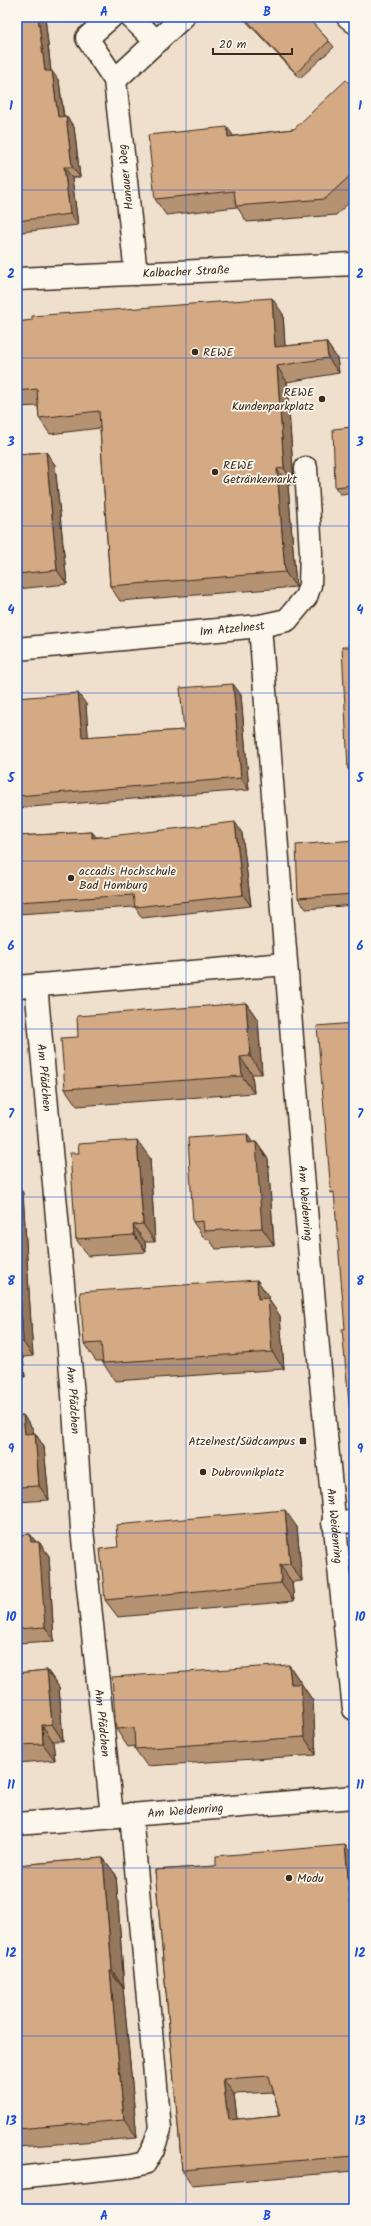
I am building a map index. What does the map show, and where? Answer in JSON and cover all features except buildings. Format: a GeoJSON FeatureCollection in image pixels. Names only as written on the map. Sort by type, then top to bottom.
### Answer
{"type":"FeatureCollection","features":[{"type":"Feature","properties":{"kind":"street","name":"Hanauer Weg"},"geometry":{"type":"LineString","coordinates":[[111,17],[87,38],[115,80],[136,274]]}},
{"type":"Feature","properties":{"kind":"street"},"geometry":{"type":"LineString","coordinates":[[131,17],[157,42]]}},
{"type":"Feature","properties":{"kind":"street"},"geometry":{"type":"LineString","coordinates":[[115,80],[183,17]]}},
{"type":"Feature","properties":{"kind":"street"},"geometry":{"type":"LineString","coordinates":[[348,17],[354,22]]}},
{"type":"Feature","properties":{"kind":"street","name":"Kalbacher Straße"},"geometry":{"type":"LineString","coordinates":[[17,279],[354,264]]}},
{"type":"Feature","properties":{"kind":"street","name":"Im Atzelnest"},"geometry":{"type":"LineString","coordinates":[[17,649],[260,626],[287,620],[306,597],[310,585],[311,554],[306,468]]}},
{"type":"Feature","properties":{"kind":"street","name":"Am Weidenring"},"geometry":{"type":"LineString","coordinates":[[260,626],[285,964],[344,1522],[354,1709]]}},
{"type":"Feature","properties":{"kind":"street"},"geometry":{"type":"LineString","coordinates":[[27,986],[285,964]]}},
{"type":"Feature","properties":{"kind":"street","name":"Am Pfädchen"},"geometry":{"type":"LineString","coordinates":[[17,2178],[132,2166],[145,2163],[153,2149],[160,2129],[122,1815],[82,1530],[73,1395],[27,986]]}},
{"type":"Feature","properties":{"kind":"street","name":"Am Weidenring"},"geometry":{"type":"LineString","coordinates":[[17,1824],[354,1797]]}},
{"type":"Feature","properties":{"kind":"place","name":"REWE"},"geometry":{"type":"Point","coordinates":[195,352]}},
{"type":"Feature","properties":{"kind":"place","name":"REWE Kundenparkplatz"},"geometry":{"type":"Point","coordinates":[322,399]}},
{"type":"Feature","properties":{"kind":"place","name":"REWE Getränkemarkt"},"geometry":{"type":"Point","coordinates":[215,472]}},
{"type":"Feature","properties":{"kind":"place","name":"accadis Hochschule Bad Homburg"},"geometry":{"type":"Point","coordinates":[71,878]}},
{"type":"Feature","properties":{"kind":"place","name":"Atzelnest/Südcampus"},"geometry":{"type":"Point","coordinates":[303,1441]}},
{"type":"Feature","properties":{"kind":"place","name":"Dubrovnikplatz"},"geometry":{"type":"Point","coordinates":[203,1472]}},
{"type":"Feature","properties":{"kind":"place","name":"Modu"},"geometry":{"type":"Point","coordinates":[289,1878]}}]}
